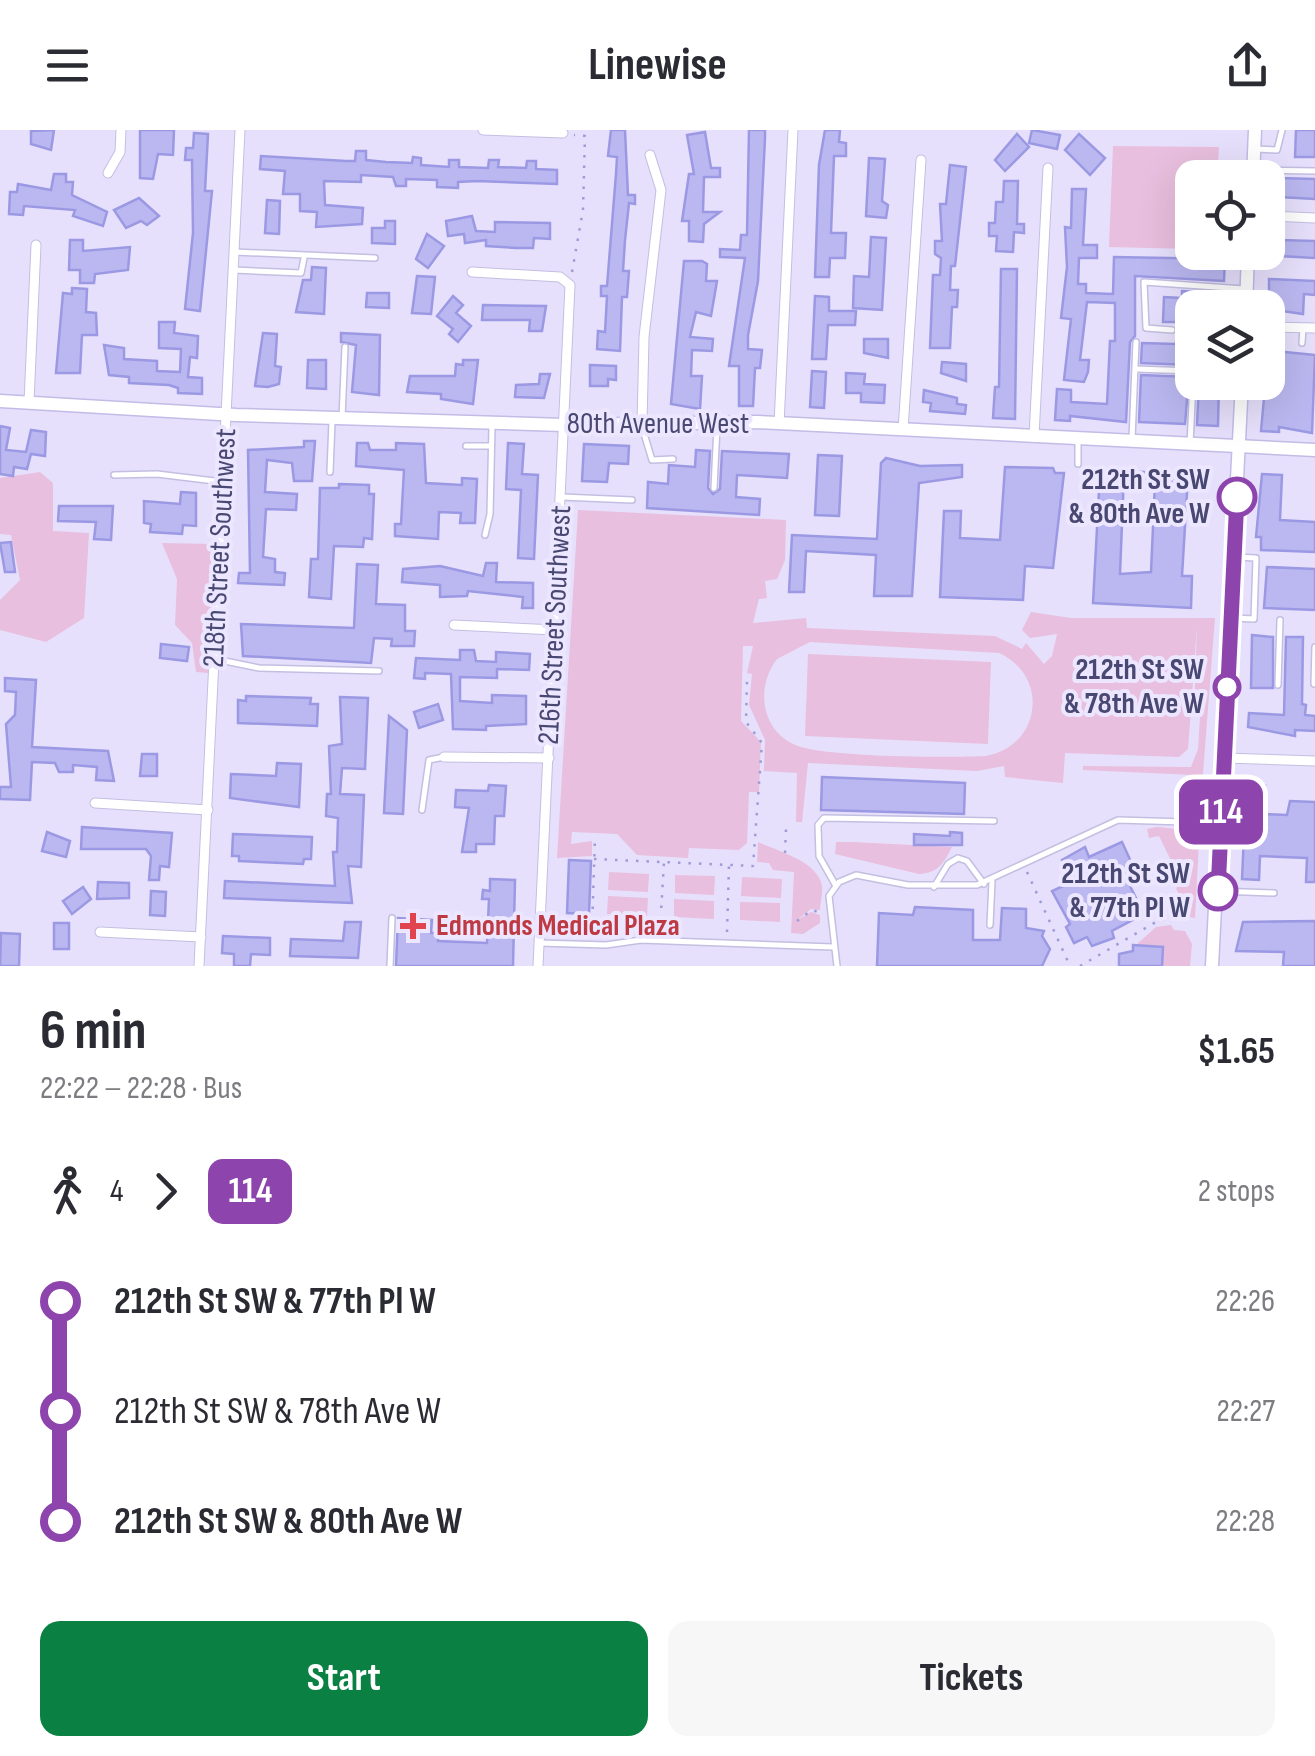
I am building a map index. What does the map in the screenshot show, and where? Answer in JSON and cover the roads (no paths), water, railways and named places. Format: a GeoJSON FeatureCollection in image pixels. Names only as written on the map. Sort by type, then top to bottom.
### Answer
{"type":"FeatureCollection","features":[{"type":"Feature","properties":{"kind":"street"},"geometry":{"type":"LineString","coordinates":[[108,173],[120,152],[121,130]]}},
{"type":"Feature","properties":{"kind":"street","name":"218th Street Southwest"},"geometry":{"type":"LineString","coordinates":[[199,966],[240,130]]}},
{"type":"Feature","properties":{"kind":"street"},"geometry":{"type":"LineString","coordinates":[[484,130],[563,133]]}},
{"type":"Feature","properties":{"kind":"street"},"geometry":{"type":"LineString","coordinates":[[779,424],[793,130]]}},
{"type":"Feature","properties":{"kind":"street"},"geometry":{"type":"LineString","coordinates":[[1254,160],[1255,130]]}},
{"type":"Feature","properties":{"kind":"street"},"geometry":{"type":"LineString","coordinates":[[642,424],[644,337],[661,190],[650,155]]}},
{"type":"Feature","properties":{"kind":"street"},"geometry":{"type":"LineString","coordinates":[[904,430],[921,160]]}},
{"type":"Feature","properties":{"kind":"street"},"geometry":{"type":"LineString","coordinates":[[1034,436],[1048,168]]}},
{"type":"Feature","properties":{"kind":"street"},"geometry":{"type":"LineString","coordinates":[[1285,217],[1315,218]]}},
{"type":"Feature","properties":{"kind":"street"},"geometry":{"type":"LineString","coordinates":[[28,402],[36,245]]}},
{"type":"Feature","properties":{"kind":"street"},"geometry":{"type":"LineString","coordinates":[[1247,289],[1248,270]]}},
{"type":"Feature","properties":{"kind":"street","name":"216th Street Southwest"},"geometry":{"type":"LineString","coordinates":[[472,272],[560,277],[570,285],[538,966]]}},
{"type":"Feature","properties":{"kind":"street"},"geometry":{"type":"LineString","coordinates":[[1285,327],[1315,328]]}},
{"type":"Feature","properties":{"kind":"street"},"geometry":{"type":"LineString","coordinates":[[1212,966],[1241,400]]}},
{"type":"Feature","properties":{"kind":"street","name":"80th Avenue West"},"geometry":{"type":"LineString","coordinates":[[0,401],[493,423],[779,424],[1315,450]]}},
{"type":"Feature","properties":{"kind":"street"},"geometry":{"type":"LineString","coordinates":[[454,625],[555,630]]}},
{"type":"Feature","properties":{"kind":"street"},"geometry":{"type":"LineString","coordinates":[[444,757],[549,758]]}},
{"type":"Feature","properties":{"kind":"street"},"geometry":{"type":"LineString","coordinates":[[1224,758],[1315,761]]}},
{"type":"Feature","properties":{"kind":"street"},"geometry":{"type":"LineString","coordinates":[[94,804],[208,810]]}},
{"type":"Feature","properties":{"kind":"street"},"geometry":{"type":"LineString","coordinates":[[100,932],[200,937]]}},
{"type":"Feature","properties":{"kind":"lane"},"geometry":{"type":"LineString","coordinates":[[1254,149],[1276,150],[1282,130]]}},
{"type":"Feature","properties":{"kind":"lane"},"geometry":{"type":"LineString","coordinates":[[1285,172],[1315,171]]}},
{"type":"Feature","properties":{"kind":"lane"},"geometry":{"type":"LineString","coordinates":[[232,252],[374,258]]}},
{"type":"Feature","properties":{"kind":"lane"},"geometry":{"type":"LineString","coordinates":[[231,270],[301,273],[304,256]]}},
{"type":"Feature","properties":{"kind":"lane"},"geometry":{"type":"LineString","coordinates":[[1172,330],[1146,328],[1144,282],[1247,289]]}},
{"type":"Feature","properties":{"kind":"lane"},"geometry":{"type":"LineString","coordinates":[[1302,344],[1303,328]]}},
{"type":"Feature","properties":{"kind":"lane"},"geometry":{"type":"LineString","coordinates":[[1132,442],[1136,342]]}},
{"type":"Feature","properties":{"kind":"lane"},"geometry":{"type":"LineString","coordinates":[[330,472],[346,346]]}},
{"type":"Feature","properties":{"kind":"lane"},"geometry":{"type":"LineString","coordinates":[[1135,369],[1175,370]]}},
{"type":"Feature","properties":{"kind":"lane"},"geometry":{"type":"LineString","coordinates":[[1190,446],[1192,400]]}},
{"type":"Feature","properties":{"kind":"lane"},"geometry":{"type":"LineString","coordinates":[[714,488],[717,422]]}},
{"type":"Feature","properties":{"kind":"lane"},"geometry":{"type":"LineString","coordinates":[[485,535],[490,514],[493,423]]}},
{"type":"Feature","properties":{"kind":"lane"},"geometry":{"type":"LineString","coordinates":[[642,424],[645,450],[652,460],[673,459]]}},
{"type":"Feature","properties":{"kind":"lane"},"geometry":{"type":"LineString","coordinates":[[1078,439],[1078,464]]}},
{"type":"Feature","properties":{"kind":"lane"},"geometry":{"type":"LineString","coordinates":[[466,446],[492,446]]}},
{"type":"Feature","properties":{"kind":"lane"},"geometry":{"type":"LineString","coordinates":[[114,475],[157,474],[223,482]]}},
{"type":"Feature","properties":{"kind":"lane"},"geometry":{"type":"LineString","coordinates":[[562,498],[632,500]]}},
{"type":"Feature","properties":{"kind":"lane"},"geometry":{"type":"LineString","coordinates":[[1230,617],[1254,618],[1256,558],[1234,557]]}},
{"type":"Feature","properties":{"kind":"lane"},"geometry":{"type":"LineString","coordinates":[[1278,685],[1280,620]]}},
{"type":"Feature","properties":{"kind":"lane"},"geometry":{"type":"LineString","coordinates":[[1314,684],[1315,647]]}},
{"type":"Feature","properties":{"kind":"lane"},"geometry":{"type":"LineString","coordinates":[[215,659],[259,668],[379,671]]}},
{"type":"Feature","properties":{"kind":"lane"},"geometry":{"type":"LineString","coordinates":[[422,810],[428,760],[444,757]]}},
{"type":"Feature","properties":{"kind":"lane"},"geometry":{"type":"LineString","coordinates":[[836,886],[819,856],[818,825],[824,818],[994,821]]}},
{"type":"Feature","properties":{"kind":"lane"},"geometry":{"type":"LineString","coordinates":[[837,966],[828,906],[836,886],[848,878],[866,875],[934,887],[984,884],[1118,820],[1258,829]]}},
{"type":"Feature","properties":{"kind":"lane"},"geometry":{"type":"LineString","coordinates":[[934,887],[948,864],[958,858],[967,861],[984,884]]}},
{"type":"Feature","properties":{"kind":"lane"},"geometry":{"type":"LineString","coordinates":[[990,926],[992,882]]}},
{"type":"Feature","properties":{"kind":"lane"},"geometry":{"type":"LineString","coordinates":[[1218,891],[1274,894]]}},
{"type":"Feature","properties":{"kind":"lane"},"geometry":{"type":"LineString","coordinates":[[390,966],[392,918]]}},
{"type":"Feature","properties":{"kind":"lane"},"geometry":{"type":"LineString","coordinates":[[540,942],[606,945],[641,940],[833,947]]}},
{"type":"Feature","properties":{"kind":"place","name":"212th St SW & 80th Ave W"},"geometry":{"type":"Point","coordinates":[1237,497]}},
{"type":"Feature","properties":{"kind":"place","name":"212th St SW & 78th Ave W"},"geometry":{"type":"Point","coordinates":[1227,687]}},
{"type":"Feature","properties":{"kind":"place","name":"212th St SW & 77th Pl W"},"geometry":{"type":"Point","coordinates":[1218,891]}},
{"type":"Feature","properties":{"kind":"place","name":"Edmonds Medical Plaza"},"geometry":{"type":"Point","coordinates":[413,926]}}]}
